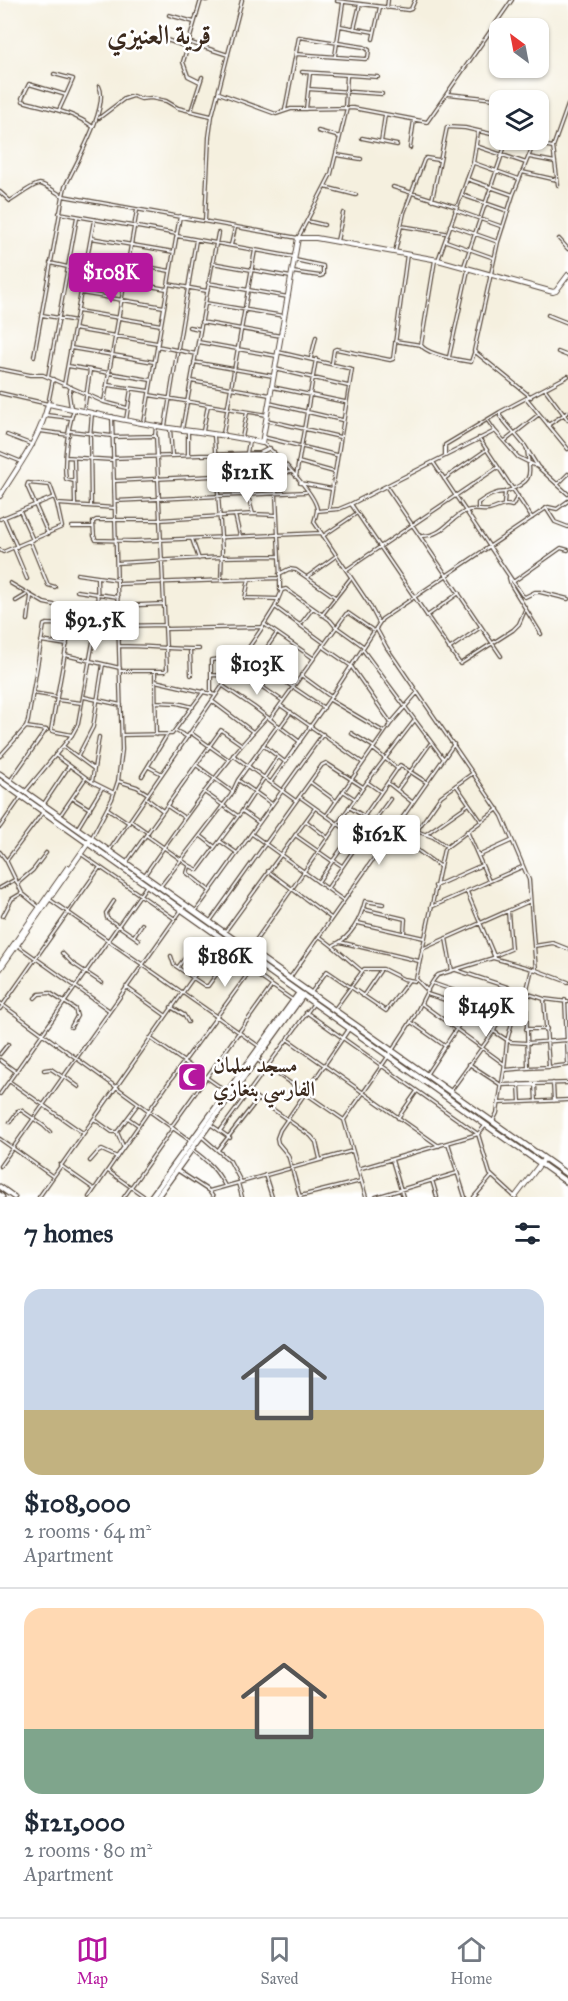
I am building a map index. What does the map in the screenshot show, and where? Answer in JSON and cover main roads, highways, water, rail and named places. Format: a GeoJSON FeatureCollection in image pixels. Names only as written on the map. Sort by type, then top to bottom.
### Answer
{"type":"FeatureCollection","features":[{"type":"Feature","properties":{"kind":"main road"},"geometry":{"type":"LineString","coordinates":[[0,774],[43,812],[109,851],[160,887],[291,988],[305,993],[334,1010],[486,1125],[568,1175]]}},
{"type":"Feature","properties":{"kind":"main road"},"geometry":{"type":"LineString","coordinates":[[0,781],[43,805],[147,885],[195,912],[223,935],[249,950],[289,979],[314,1003],[350,1029],[426,1075],[492,1122],[568,1183]]}},
{"type":"Feature","properties":{"kind":"main road"},"geometry":{"type":"LineString","coordinates":[[291,988],[296,1001]]}},
{"type":"Feature","properties":{"kind":"main road"},"geometry":{"type":"LineString","coordinates":[[229,1093],[257,1060],[296,1001],[305,993]]}},
{"type":"Feature","properties":{"kind":"main road"},"geometry":{"type":"LineString","coordinates":[[296,1001],[305,993]]}},
{"type":"Feature","properties":{"kind":"main road"},"geometry":{"type":"LineString","coordinates":[[151,1197],[215,1113],[260,1047],[275,1031]]}},
{"type":"Feature","properties":{"kind":"main road"},"geometry":{"type":"LineString","coordinates":[[157,1197],[193,1143],[210,1124],[215,1113]]}},
{"type":"Feature","properties":{"kind":"main road"},"geometry":{"type":"LineString","coordinates":[[0,1187],[14,1197]]}},
{"type":"Feature","properties":{"kind":"main road"},"geometry":{"type":"LineString","coordinates":[[1,1196],[6,1191]]}},
{"type":"Feature","properties":{"kind":"place","name":"مسجد سلمان الفارسي بنغازي"},"geometry":{"type":"Point","coordinates":[192,1077]}},
{"type":"Feature","properties":{"kind":"district","name":"قرية العنيزي"},"geometry":{"type":"Point","coordinates":[159,34]}}]}
